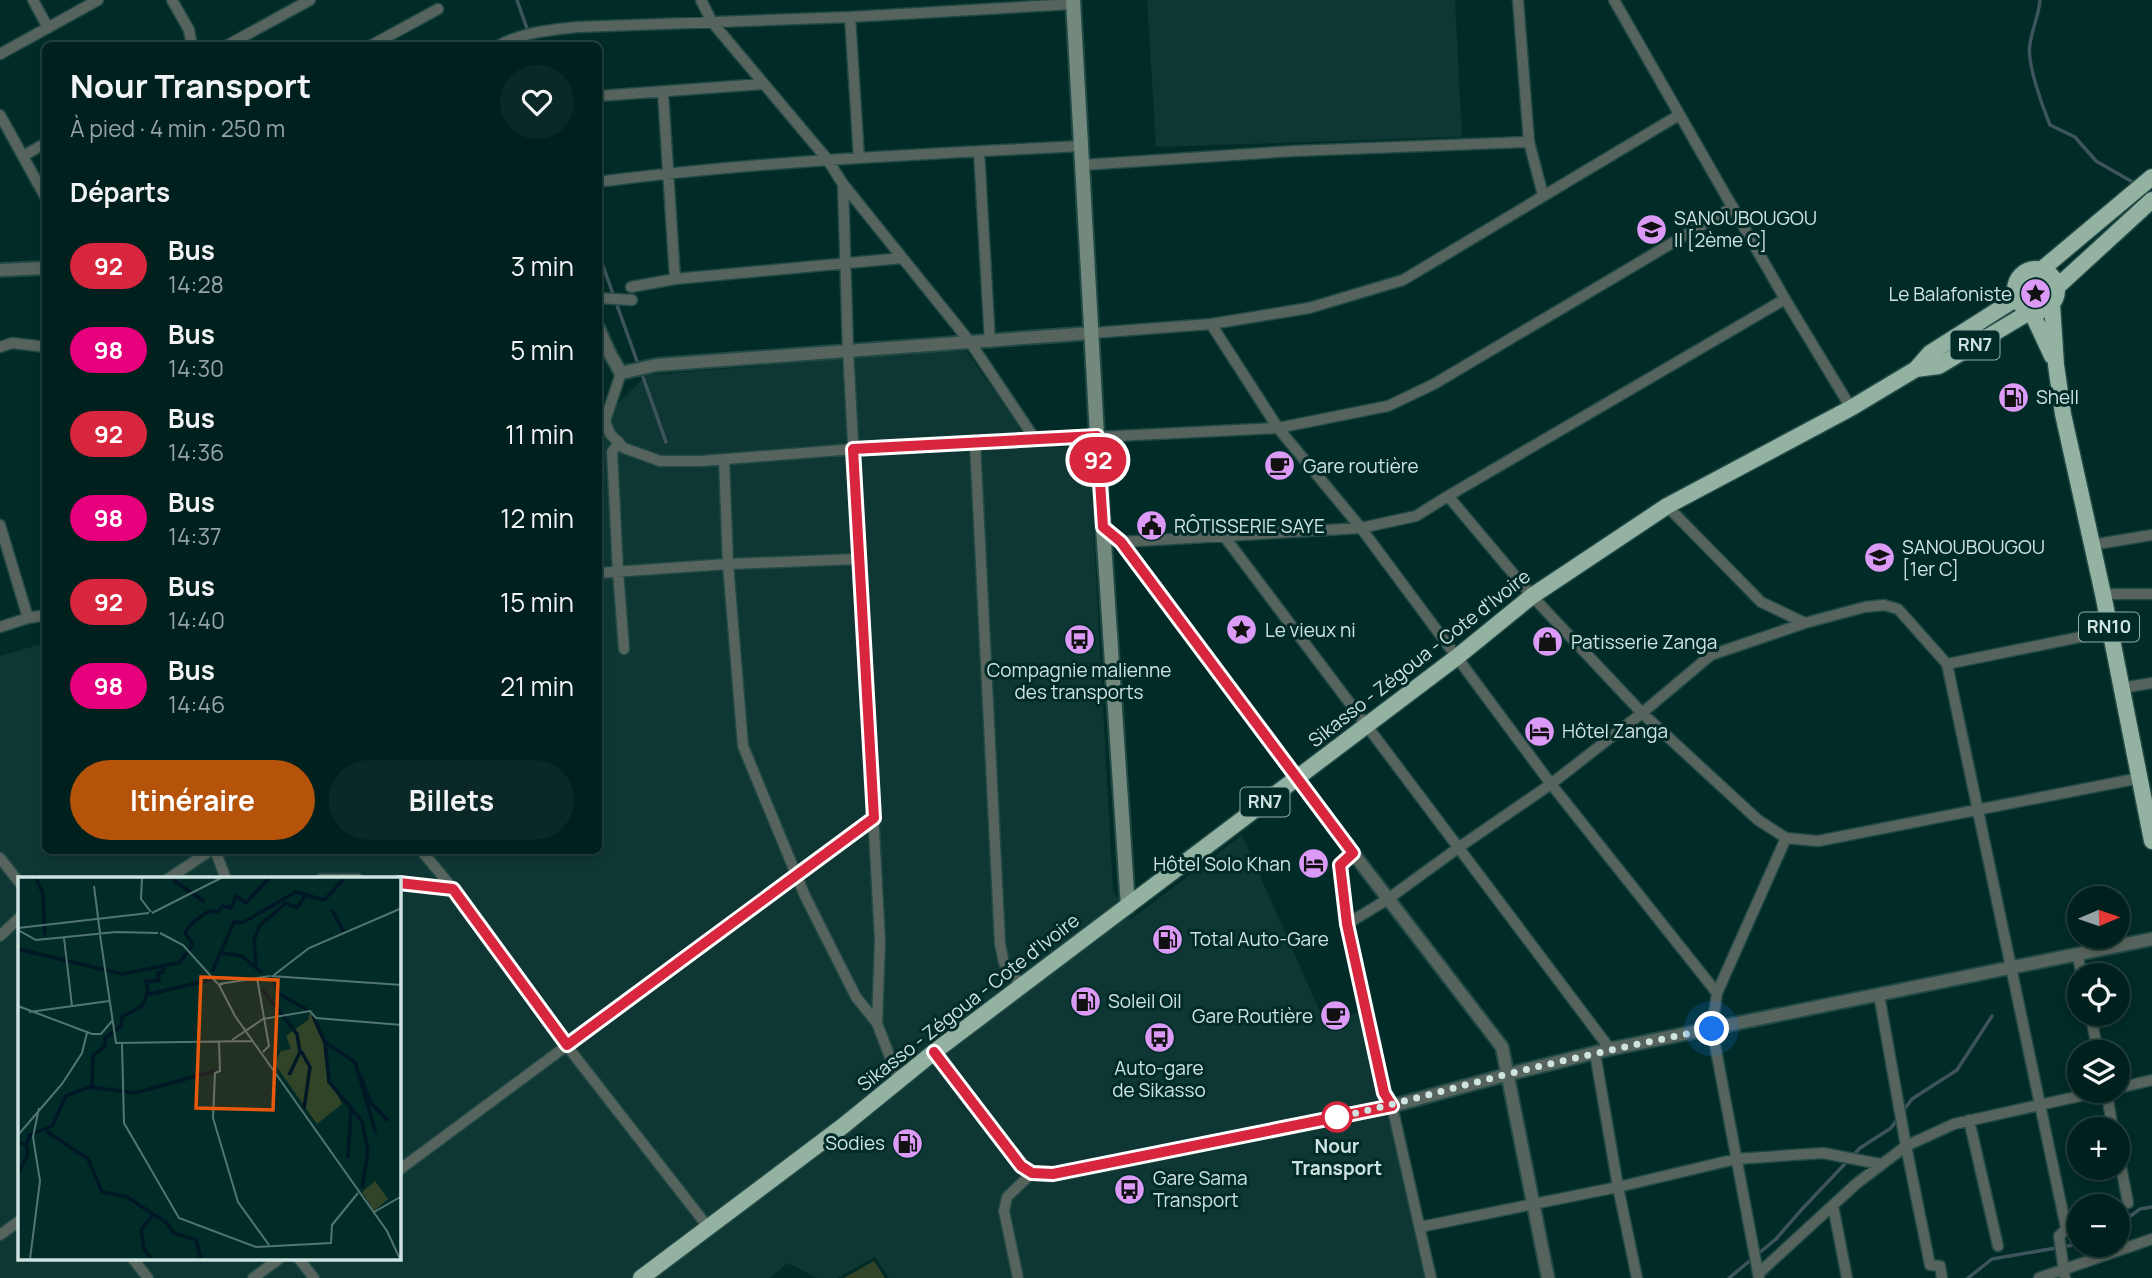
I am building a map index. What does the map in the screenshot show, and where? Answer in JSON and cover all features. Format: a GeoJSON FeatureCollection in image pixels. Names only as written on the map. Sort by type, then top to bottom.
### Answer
{"type":"FeatureCollection","features":[{"type":"Feature","properties":{"kind":"highway"},"geometry":{"type":"LineString","coordinates":[[2041,270],[2152,177]]}},
{"type":"Feature","properties":{"kind":"highway"},"geometry":{"type":"LineString","coordinates":[[2057,287],[2148,204]]}},
{"type":"Feature","properties":{"kind":"highway"},"geometry":{"type":"LineString","coordinates":[[2031,311],[2020,304],[2015,291],[2018,279],[2028,271],[2041,270],[2052,276],[2057,293],[2052,304]]}},
{"type":"Feature","properties":{"kind":"highway","name":"RN7"},"geometry":{"type":"LineString","coordinates":[[1916,369],[1930,353],[2017,298]]}},
{"type":"Feature","properties":{"kind":"highway","name":"RN7"},"geometry":{"type":"LineString","coordinates":[[1916,369],[1938,366],[2031,311],[2043,310],[2052,304]]}},
{"type":"Feature","properties":{"kind":"highway","name":"RN10"},"geometry":{"type":"LineString","coordinates":[[2052,304],[2063,414],[2145,786],[2152,841]]}},
{"type":"Feature","properties":{"kind":"highway","name":"RN10"},"geometry":{"type":"LineString","coordinates":[[2031,311],[2056,365]]}},
{"type":"Feature","properties":{"kind":"highway","name":"Sikasso - Zégoua - Cote d'Ivoire"},"geometry":{"type":"LineString","coordinates":[[641,1278],[843,1126],[934,1052],[1457,657],[1532,596],[1667,506],[1851,408],[1916,369]]}},
{"type":"Feature","properties":{"kind":"main road"},"geometry":{"type":"LineString","coordinates":[[1073,2],[1097,436],[1128,906]]}},
{"type":"Feature","properties":{"kind":"street"},"geometry":{"type":"LineString","coordinates":[[33,0],[48,28]]}},
{"type":"Feature","properties":{"kind":"street"},"geometry":{"type":"LineString","coordinates":[[0,54],[98,0]]}},
{"type":"Feature","properties":{"kind":"street"},"geometry":{"type":"LineString","coordinates":[[172,0],[188,30],[190,42]]}},
{"type":"Feature","properties":{"kind":"street"},"geometry":{"type":"LineString","coordinates":[[233,42],[310,0]]}},
{"type":"Feature","properties":{"kind":"street"},"geometry":{"type":"LineString","coordinates":[[701,0],[712,22],[827,159],[843,184],[970,342],[1035,439]]}},
{"type":"Feature","properties":{"kind":"street"},"geometry":{"type":"LineString","coordinates":[[1518,0],[1530,142],[1543,195]]}},
{"type":"Feature","properties":{"kind":"street"},"geometry":{"type":"LineString","coordinates":[[1614,0],[1785,299],[1851,408]]}},
{"type":"Feature","properties":{"kind":"street"},"geometry":{"type":"LineString","coordinates":[[504,42],[511,38],[578,27],[850,17],[1073,2]]}},
{"type":"Feature","properties":{"kind":"street"},"geometry":{"type":"LineString","coordinates":[[377,42],[438,9]]}},
{"type":"Feature","properties":{"kind":"street"},"geometry":{"type":"LineString","coordinates":[[850,17],[859,158]]}},
{"type":"Feature","properties":{"kind":"street"},"geometry":{"type":"LineString","coordinates":[[602,96],[764,85]]}},
{"type":"Feature","properties":{"kind":"street"},"geometry":{"type":"LineString","coordinates":[[663,92],[675,279]]}},
{"type":"Feature","properties":{"kind":"street"},"geometry":{"type":"LineString","coordinates":[[0,115],[42,191]]}},
{"type":"Feature","properties":{"kind":"street"},"geometry":{"type":"LineString","coordinates":[[621,373],[656,365],[1211,324],[1309,308],[1403,280],[1679,115]]}},
{"type":"Feature","properties":{"kind":"street"},"geometry":{"type":"LineString","coordinates":[[1082,164],[1294,150],[1530,142]]}},
{"type":"Feature","properties":{"kind":"street"},"geometry":{"type":"LineString","coordinates":[[23,156],[42,145]]}},
{"type":"Feature","properties":{"kind":"street"},"geometry":{"type":"LineString","coordinates":[[605,181],[827,159],[1081,146]]}},
{"type":"Feature","properties":{"kind":"street"},"geometry":{"type":"LineString","coordinates":[[979,151],[990,342]]}},
{"type":"Feature","properties":{"kind":"street"},"geometry":{"type":"LineString","coordinates":[[843,184],[848,350],[880,941],[877,1023]]}},
{"type":"Feature","properties":{"kind":"street"},"geometry":{"type":"LineString","coordinates":[[621,373],[602,421],[624,448],[660,461],[724,460],[853,449],[1278,428],[1388,406],[1434,384],[1733,208]]}},
{"type":"Feature","properties":{"kind":"street"},"geometry":{"type":"LineString","coordinates":[[631,287],[675,279],[902,258]]}},
{"type":"Feature","properties":{"kind":"street"},"geometry":{"type":"LineString","coordinates":[[0,271],[42,268]]}},
{"type":"Feature","properties":{"kind":"street"},"geometry":{"type":"LineString","coordinates":[[602,298],[632,300]]}},
{"type":"Feature","properties":{"kind":"street"},"geometry":{"type":"LineString","coordinates":[[1121,542],[1362,528],[1416,516],[1785,299]]}},
{"type":"Feature","properties":{"kind":"street"},"geometry":{"type":"LineString","coordinates":[[1211,324],[1278,428],[1362,528],[1551,784],[1717,993]]}},
{"type":"Feature","properties":{"kind":"street"},"geometry":{"type":"LineString","coordinates":[[602,336],[621,373]]}},
{"type":"Feature","properties":{"kind":"street"},"geometry":{"type":"LineString","coordinates":[[0,347],[12,343],[42,347]]}},
{"type":"Feature","properties":{"kind":"street"},"geometry":{"type":"LineString","coordinates":[[619,442],[612,452],[624,649]]}},
{"type":"Feature","properties":{"kind":"street"},"geometry":{"type":"LineString","coordinates":[[975,443],[1000,944],[1004,962],[1023,986]]}},
{"type":"Feature","properties":{"kind":"street"},"geometry":{"type":"LineString","coordinates":[[724,460],[728,564],[743,746],[796,876],[856,997],[877,1023],[899,1081]]}},
{"type":"Feature","properties":{"kind":"street"},"geometry":{"type":"LineString","coordinates":[[1448,496],[1532,596],[1642,713],[1758,820],[1786,838],[1818,841],[1978,810],[2145,786]]}},
{"type":"Feature","properties":{"kind":"street"},"geometry":{"type":"LineString","coordinates":[[1667,506],[1761,602],[1805,624]]}},
{"type":"Feature","properties":{"kind":"street"},"geometry":{"type":"LineString","coordinates":[[0,526],[28,618]]}},
{"type":"Feature","properties":{"kind":"street"},"geometry":{"type":"LineString","coordinates":[[1103,527],[1121,542],[1353,853],[1502,1047],[1548,1278]]}},
{"type":"Feature","properties":{"kind":"street"},"geometry":{"type":"LineString","coordinates":[[2091,545],[2152,535]]}},
{"type":"Feature","properties":{"kind":"street"},"geometry":{"type":"LineString","coordinates":[[1224,536],[1610,1049]]}},
{"type":"Feature","properties":{"kind":"street"},"geometry":{"type":"LineString","coordinates":[[602,573],[859,559]]}},
{"type":"Feature","properties":{"kind":"street"},"geometry":{"type":"LineString","coordinates":[[2103,594],[2152,594]]}},
{"type":"Feature","properties":{"kind":"street"},"geometry":{"type":"LineString","coordinates":[[1347,924],[1388,899],[1551,784],[1711,655],[1865,607],[1884,605],[1898,609],[1947,664],[2065,1223],[2066,1229],[2059,1236],[2064,1273]]}},
{"type":"Feature","properties":{"kind":"street"},"geometry":{"type":"LineString","coordinates":[[0,627],[42,616]]}},
{"type":"Feature","properties":{"kind":"street"},"geometry":{"type":"LineString","coordinates":[[1947,664],[2110,631]]}},
{"type":"Feature","properties":{"kind":"street"},"geometry":{"type":"LineString","coordinates":[[2122,688],[2152,683]]}},
{"type":"Feature","properties":{"kind":"street"},"geometry":{"type":"LineString","coordinates":[[401,1169],[874,818]]}},
{"type":"Feature","properties":{"kind":"street"},"geometry":{"type":"LineString","coordinates":[[1758,1276],[1712,1029],[1717,993],[1786,838]]}},
{"type":"Feature","properties":{"kind":"street"},"geometry":{"type":"LineString","coordinates":[[1353,853],[1340,865],[1347,924],[1384,1093],[1392,1106],[1431,1278]]}},
{"type":"Feature","properties":{"kind":"street"},"geometry":{"type":"LineString","coordinates":[[171,877],[207,854]]}},
{"type":"Feature","properties":{"kind":"street"},"geometry":{"type":"LineString","coordinates":[[215,854],[225,877]]}},
{"type":"Feature","properties":{"kind":"street"},"geometry":{"type":"LineString","coordinates":[[424,854],[708,1227]]}},
{"type":"Feature","properties":{"kind":"street"},"geometry":{"type":"LineString","coordinates":[[0,858],[18,881]]}},
{"type":"Feature","properties":{"kind":"street"},"geometry":{"type":"LineString","coordinates":[[401,883],[453,889]]}},
{"type":"Feature","properties":{"kind":"street"},"geometry":{"type":"LineString","coordinates":[[0,936],[18,919]]}},
{"type":"Feature","properties":{"kind":"street"},"geometry":{"type":"LineString","coordinates":[[934,1052],[1021,1166],[1032,1173],[1053,1174],[1392,1106],[1610,1049],[2152,939]]}},
{"type":"Feature","properties":{"kind":"street"},"geometry":{"type":"LineString","coordinates":[[2077,954],[2079,963]]}},
{"type":"Feature","properties":{"kind":"street"},"geometry":{"type":"LineString","coordinates":[[1879,995],[1930,1265],[1940,1266],[1942,1278]]}},
{"type":"Feature","properties":{"kind":"street"},"geometry":{"type":"LineString","coordinates":[[1595,1053],[1637,1278]]}},
{"type":"Feature","properties":{"kind":"street"},"geometry":{"type":"LineString","coordinates":[[2130,1085],[2152,1080]]}},
{"type":"Feature","properties":{"kind":"street"},"geometry":{"type":"LineString","coordinates":[[1758,1276],[1880,1164],[1906,1146],[1954,1124],[2067,1099]]}},
{"type":"Feature","properties":{"kind":"street"},"geometry":{"type":"LineString","coordinates":[[1969,1120],[1998,1246]]}},
{"type":"Feature","properties":{"kind":"street"},"geometry":{"type":"LineString","coordinates":[[1420,1227],[1618,1187],[1736,1159],[1823,1153],[1880,1164]]}},
{"type":"Feature","properties":{"kind":"street"},"geometry":{"type":"LineString","coordinates":[[1018,1278],[1004,1211],[1007,1197],[1032,1173]]}},
{"type":"Feature","properties":{"kind":"street"},"geometry":{"type":"LineString","coordinates":[[1833,1206],[1847,1278]]}},
{"type":"Feature","properties":{"kind":"street"},"geometry":{"type":"LineString","coordinates":[[0,1235],[18,1222]]}},
{"type":"Feature","properties":{"kind":"street"},"geometry":{"type":"LineString","coordinates":[[2039,1278],[2064,1273],[2152,1239]]}},
{"type":"Feature","properties":{"kind":"street"},"geometry":{"type":"LineString","coordinates":[[134,1260],[148,1278]]}},
{"type":"Feature","properties":{"kind":"street"},"geometry":{"type":"LineString","coordinates":[[253,1278],[278,1260]]}},
{"type":"Feature","properties":{"kind":"street"},"geometry":{"type":"LineString","coordinates":[[300,1260],[314,1278]]}},
{"type":"Feature","properties":{"kind":"shaded area"},"geometry":{"type":"Polygon","coordinates":[[[1147,0],[1455,0],[1462,137],[1156,147],[1147,0]]]}},
{"type":"Feature","properties":{"kind":"shaded area"},"geometry":{"type":"Polygon","coordinates":[[[965,349],[1031,448],[1089,446],[1113,890],[1131,919],[1242,835],[1326,1025],[1364,1009],[1426,1278],[889,1278],[875,1257],[837,1278],[817,1278],[788,1263],[769,1278],[0,1278],[0,656],[42,644],[42,854],[602,854],[602,418],[647,375],[965,349]]]}},
{"type":"Feature","properties":{"kind":"green space"},"geometry":{"type":"Polygon","coordinates":[[[874,1261],[885,1278],[844,1278],[874,1261]]]}},
{"type":"Feature","properties":{"kind":"waterway"},"geometry":{"type":"LineString","coordinates":[[517,0],[532,42]]}},
{"type":"Feature","properties":{"kind":"waterway"},"geometry":{"type":"LineString","coordinates":[[2040,0],[2029,52],[2036,85],[2050,125],[2075,137],[2096,161],[2136,184]]}},
{"type":"Feature","properties":{"kind":"waterway"},"geometry":{"type":"LineString","coordinates":[[602,263],[637,361]]}},
{"type":"Feature","properties":{"kind":"waterway"},"geometry":{"type":"LineString","coordinates":[[643,377],[666,442]]}},
{"type":"Feature","properties":{"kind":"waterway"},"geometry":{"type":"LineString","coordinates":[[1903,1111],[1912,1099],[1957,1070],[1992,1016]]}},
{"type":"Feature","properties":{"kind":"waterway"},"geometry":{"type":"LineString","coordinates":[[1729,1278],[1776,1239],[1860,1148],[1891,1128],[1899,1117]]}},
{"type":"Feature","properties":{"kind":"waterway"},"geometry":{"type":"LineString","coordinates":[[2130,1216],[2140,1209],[2152,1207]]}},
{"type":"Feature","properties":{"kind":"waterway"},"geometry":{"type":"LineString","coordinates":[[1968,1278],[1992,1259],[2067,1246]]}},
{"type":"Feature","properties":{"kind":"bus line","name":"92"},"geometry":{"type":"LineString","coordinates":[[401,883],[453,889],[567,1045],[874,818],[853,449],[1097,436],[1103,527],[1121,542],[1353,853],[1340,865],[1347,924],[1384,1093],[1392,1106],[1053,1174],[1032,1173],[1021,1166],[934,1052]]}},
{"type":"Feature","properties":{"kind":"place","name":"SANOUBOUGOU II [2ème C]"},"geometry":{"type":"Point","coordinates":[1651,229]}},
{"type":"Feature","properties":{"kind":"place","name":"Le Balafoniste"},"geometry":{"type":"Point","coordinates":[2035,294]}},
{"type":"Feature","properties":{"kind":"place","name":"Shell"},"geometry":{"type":"Point","coordinates":[2013,397]}},
{"type":"Feature","properties":{"kind":"place","name":"Gare routière"},"geometry":{"type":"Point","coordinates":[1280,466]}},
{"type":"Feature","properties":{"kind":"place","name":"RÔTISSERIE SAYE"},"geometry":{"type":"Point","coordinates":[1151,526]}},
{"type":"Feature","properties":{"kind":"place","name":"SANOUBOUGOU [1er C]"},"geometry":{"type":"Point","coordinates":[1879,558]}},
{"type":"Feature","properties":{"kind":"place","name":"Le vieux ni"},"geometry":{"type":"Point","coordinates":[1242,630]}},
{"type":"Feature","properties":{"kind":"place","name":"Compagnie malienne des transports"},"geometry":{"type":"Point","coordinates":[1079,639]}},
{"type":"Feature","properties":{"kind":"place","name":"Patisserie Zanga"},"geometry":{"type":"Point","coordinates":[1548,642]}},
{"type":"Feature","properties":{"kind":"place","name":"Hôtel Zanga"},"geometry":{"type":"Point","coordinates":[1539,731]}},
{"type":"Feature","properties":{"kind":"place","name":"Hôtel Solo Khan"},"geometry":{"type":"Point","coordinates":[1314,864]}},
{"type":"Feature","properties":{"kind":"place","name":"Total Auto-Gare"},"geometry":{"type":"Point","coordinates":[1167,939]}},
{"type":"Feature","properties":{"kind":"place","name":"Soleil Oil"},"geometry":{"type":"Point","coordinates":[1085,1001]}},
{"type":"Feature","properties":{"kind":"place","name":"Gare Routière"},"geometry":{"type":"Point","coordinates":[1336,1016]}},
{"type":"Feature","properties":{"kind":"place","name":"Auto-gare de Sikasso"},"geometry":{"type":"Point","coordinates":[1159,1037]}},
{"type":"Feature","properties":{"kind":"place","name":"Nour Transport"},"geometry":{"type":"Point","coordinates":[1337,1117]}},
{"type":"Feature","properties":{"kind":"place","name":"Sodies"},"geometry":{"type":"Point","coordinates":[908,1143]}},
{"type":"Feature","properties":{"kind":"place","name":"Gare Sama Transport"},"geometry":{"type":"Point","coordinates":[1130,1189]}},
{"type":"Feature","properties":{"kind":"route"},"geometry":{"type":"LineString","coordinates":[[1337,1117],[1334,1118],[1392,1106],[1610,1049],[1712,1029]]}}]}
